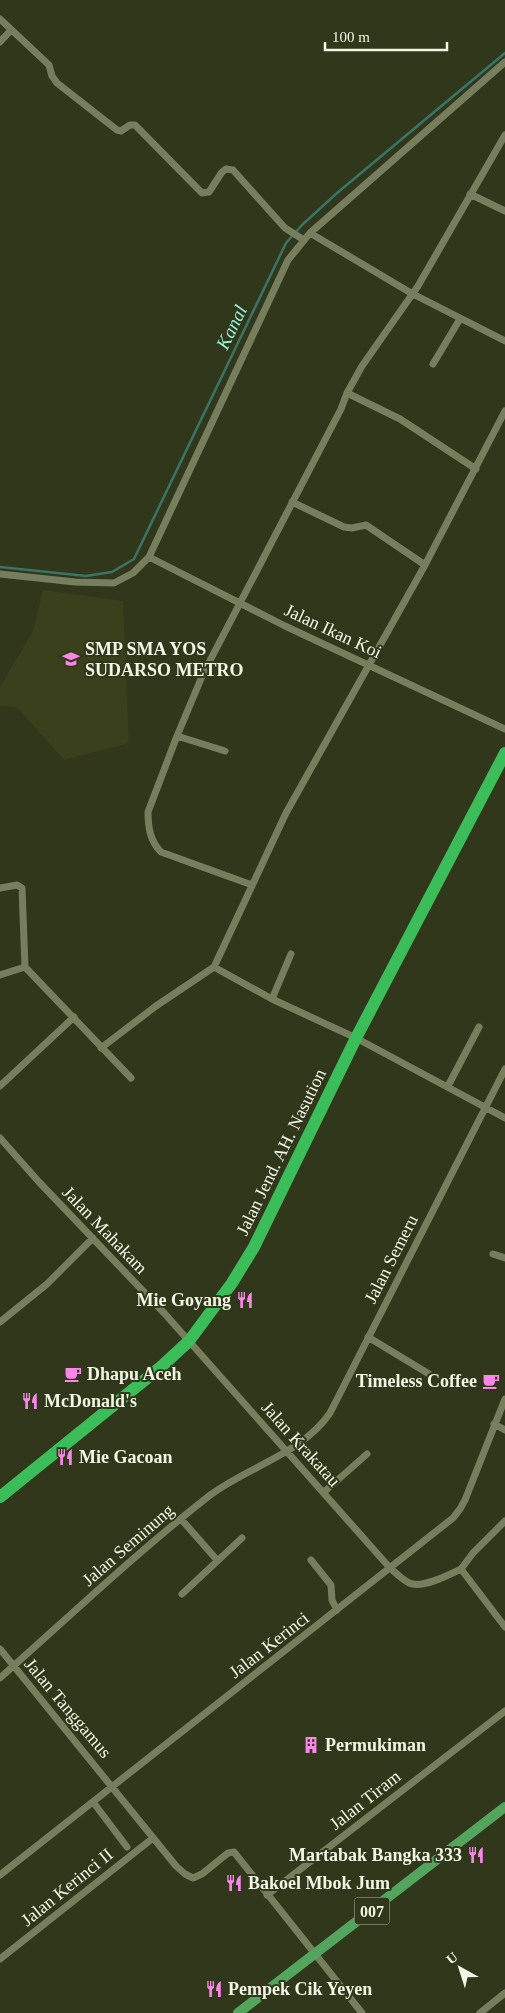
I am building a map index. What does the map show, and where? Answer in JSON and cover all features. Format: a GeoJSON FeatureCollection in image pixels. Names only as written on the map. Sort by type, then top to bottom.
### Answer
{"type":"FeatureCollection","features":[{"type":"Feature","properties":{"kind":"highway","name":"Jalan Jend. AH. Nasution"},"geometry":{"type":"LineString","coordinates":[[0,1497],[149,1377],[189,1341],[215,1308],[254,1246],[356,1038],[505,753]]}},
{"type":"Feature","properties":{"kind":"main road","name":"007"},"geometry":{"type":"LineString","coordinates":[[238,2013],[505,1807]]}},
{"type":"Feature","properties":{"kind":"street"},"geometry":{"type":"LineString","coordinates":[[0,19],[49,65],[52,76],[57,83],[117,130],[121,131],[130,124],[135,125],[202,194],[208,192],[222,172],[226,169],[233,170],[285,228],[302,239]]}},
{"type":"Feature","properties":{"kind":"street"},"geometry":{"type":"LineString","coordinates":[[0,42],[11,30]]}},
{"type":"Feature","properties":{"kind":"street"},"geometry":{"type":"LineString","coordinates":[[0,574],[75,582],[114,583],[133,573],[150,558],[288,260],[302,239],[505,62]]}},
{"type":"Feature","properties":{"kind":"street"},"geometry":{"type":"LineString","coordinates":[[252,885],[161,852],[152,841],[148,823],[148,812],[203,674],[341,409],[347,394],[362,366],[418,286],[505,135]]}},
{"type":"Feature","properties":{"kind":"street"},"geometry":{"type":"LineString","coordinates":[[470,194],[505,211]]}},
{"type":"Feature","properties":{"kind":"street"},"geometry":{"type":"LineString","coordinates":[[310,233],[412,293],[505,341]]}},
{"type":"Feature","properties":{"kind":"street"},"geometry":{"type":"LineString","coordinates":[[433,364],[460,319]]}},
{"type":"Feature","properties":{"kind":"street"},"geometry":{"type":"LineString","coordinates":[[347,394],[400,419],[476,469]]}},
{"type":"Feature","properties":{"kind":"street"},"geometry":{"type":"LineString","coordinates":[[101,1048],[214,967],[286,813],[425,564],[505,410]]}},
{"type":"Feature","properties":{"kind":"street"},"geometry":{"type":"LineString","coordinates":[[292,502],[344,527],[352,528],[366,525],[425,564]]}},
{"type":"Feature","properties":{"kind":"street","name":"Jalan Ikan Koi"},"geometry":{"type":"LineString","coordinates":[[150,558],[239,604],[505,729]]}},
{"type":"Feature","properties":{"kind":"street"},"geometry":{"type":"LineString","coordinates":[[177,736],[225,750]]}},
{"type":"Feature","properties":{"kind":"street"},"geometry":{"type":"LineString","coordinates":[[0,888],[17,885],[22,888],[25,967],[131,1078]]}},
{"type":"Feature","properties":{"kind":"street"},"geometry":{"type":"LineString","coordinates":[[272,999],[291,954]]}},
{"type":"Feature","properties":{"kind":"street"},"geometry":{"type":"LineString","coordinates":[[0,975],[25,967]]}},
{"type":"Feature","properties":{"kind":"street"},"geometry":{"type":"LineString","coordinates":[[214,967],[272,999],[356,1038],[505,1118]]}},
{"type":"Feature","properties":{"kind":"street"},"geometry":{"type":"LineString","coordinates":[[0,1086],[74,1017]]}},
{"type":"Feature","properties":{"kind":"street"},"geometry":{"type":"LineString","coordinates":[[448,1086],[479,1026]]}},
{"type":"Feature","properties":{"kind":"street","name":"Jalan Semeru"},"geometry":{"type":"LineString","coordinates":[[287,1450],[324,1422],[505,1069]]}},
{"type":"Feature","properties":{"kind":"street","name":"Jalan Mahakam"},"geometry":{"type":"LineString","coordinates":[[1,1142],[189,1341]]}},
{"type":"Feature","properties":{"kind":"street"},"geometry":{"type":"LineString","coordinates":[[0,1322],[48,1284],[93,1238]]}},
{"type":"Feature","properties":{"kind":"street"},"geometry":{"type":"LineString","coordinates":[[493,1254],[505,1258]]}},
{"type":"Feature","properties":{"kind":"street"},"geometry":{"type":"LineString","coordinates":[[368,1338],[429,1374]]}},
{"type":"Feature","properties":{"kind":"street","name":"Jalan Krakatau"},"geometry":{"type":"LineString","coordinates":[[189,1341],[390,1568],[409,1583],[416,1584],[445,1577],[461,1568]]}},
{"type":"Feature","properties":{"kind":"street","name":"Jalan Kerinci"},"geometry":{"type":"LineString","coordinates":[[0,1875],[338,1610],[460,1510],[505,1399]]}},
{"type":"Feature","properties":{"kind":"street"},"geometry":{"type":"LineString","coordinates":[[494,1424],[505,1430]]}},
{"type":"Feature","properties":{"kind":"street","name":"Jalan Seminung"},"geometry":{"type":"LineString","coordinates":[[0,1678],[180,1519],[216,1491],[287,1450]]}},
{"type":"Feature","properties":{"kind":"street"},"geometry":{"type":"LineString","coordinates":[[324,1492],[367,1454]]}},
{"type":"Feature","properties":{"kind":"street"},"geometry":{"type":"LineString","coordinates":[[180,1519],[217,1560]]}},
{"type":"Feature","properties":{"kind":"street"},"geometry":{"type":"LineString","coordinates":[[505,1521],[461,1568],[505,1627]]}},
{"type":"Feature","properties":{"kind":"street"},"geometry":{"type":"LineString","coordinates":[[182,1594],[242,1538]]}},
{"type":"Feature","properties":{"kind":"street"},"geometry":{"type":"LineString","coordinates":[[311,1560],[331,1585],[332,1600],[338,1610]]}},
{"type":"Feature","properties":{"kind":"street","name":"Jalan Tanggamus"},"geometry":{"type":"LineString","coordinates":[[0,1649],[176,1866],[193,1878],[202,1874],[228,1853],[234,1852],[267,1895]]}},
{"type":"Feature","properties":{"kind":"street","name":"Jalan Tiram"},"geometry":{"type":"LineString","coordinates":[[267,1895],[505,1711]]}},
{"type":"Feature","properties":{"kind":"street"},"geometry":{"type":"LineString","coordinates":[[92,1802],[127,1847]]}},
{"type":"Feature","properties":{"kind":"street","name":"Jalan Kerinci II"},"geometry":{"type":"LineString","coordinates":[[0,1959],[153,1838]]}},
{"type":"Feature","properties":{"kind":"street"},"geometry":{"type":"LineString","coordinates":[[267,1895],[362,2013]]}},
{"type":"Feature","properties":{"kind":"street"},"geometry":{"type":"LineString","coordinates":[[480,2013],[505,1993]]}},
{"type":"Feature","properties":{"kind":"shaded area","name":"SMP SMA YOS SUDARSO METRO"},"geometry":{"type":"Polygon","coordinates":[[[43,590],[123,601],[129,743],[64,760],[17,707],[0,706],[0,687],[33,631],[43,590]]]}},
{"type":"Feature","properties":{"kind":"waterway","name":"Kanal"},"geometry":{"type":"LineString","coordinates":[[0,567],[86,576],[112,572],[134,559],[286,243],[302,225],[337,193],[505,53]]}},
{"type":"Feature","properties":{"kind":"place","name":"SMP SMA YOS SUDARSO METRO"},"geometry":{"type":"Point","coordinates":[71,659]}},
{"type":"Feature","properties":{"kind":"place","name":"Mie Goyang"},"geometry":{"type":"Point","coordinates":[245,1300]}},
{"type":"Feature","properties":{"kind":"place","name":"Dhapu Aceh"},"geometry":{"type":"Point","coordinates":[73,1374]}},
{"type":"Feature","properties":{"kind":"place","name":"Timeless Coffee"},"geometry":{"type":"Point","coordinates":[491,1381]}},
{"type":"Feature","properties":{"kind":"place","name":"McDonald's"},"geometry":{"type":"Point","coordinates":[30,1401]}},
{"type":"Feature","properties":{"kind":"place","name":"Mie Gacoan"},"geometry":{"type":"Point","coordinates":[65,1457]}},
{"type":"Feature","properties":{"kind":"place","name":"Permukiman"},"geometry":{"type":"Point","coordinates":[311,1745]}},
{"type":"Feature","properties":{"kind":"place","name":"Martabak Bangka 333"},"geometry":{"type":"Point","coordinates":[476,1855]}},
{"type":"Feature","properties":{"kind":"place","name":"Bakoel Mbok Jum"},"geometry":{"type":"Point","coordinates":[234,1883]}},
{"type":"Feature","properties":{"kind":"place","name":"Pempek Cik Yeyen"},"geometry":{"type":"Point","coordinates":[214,1989]}}]}
